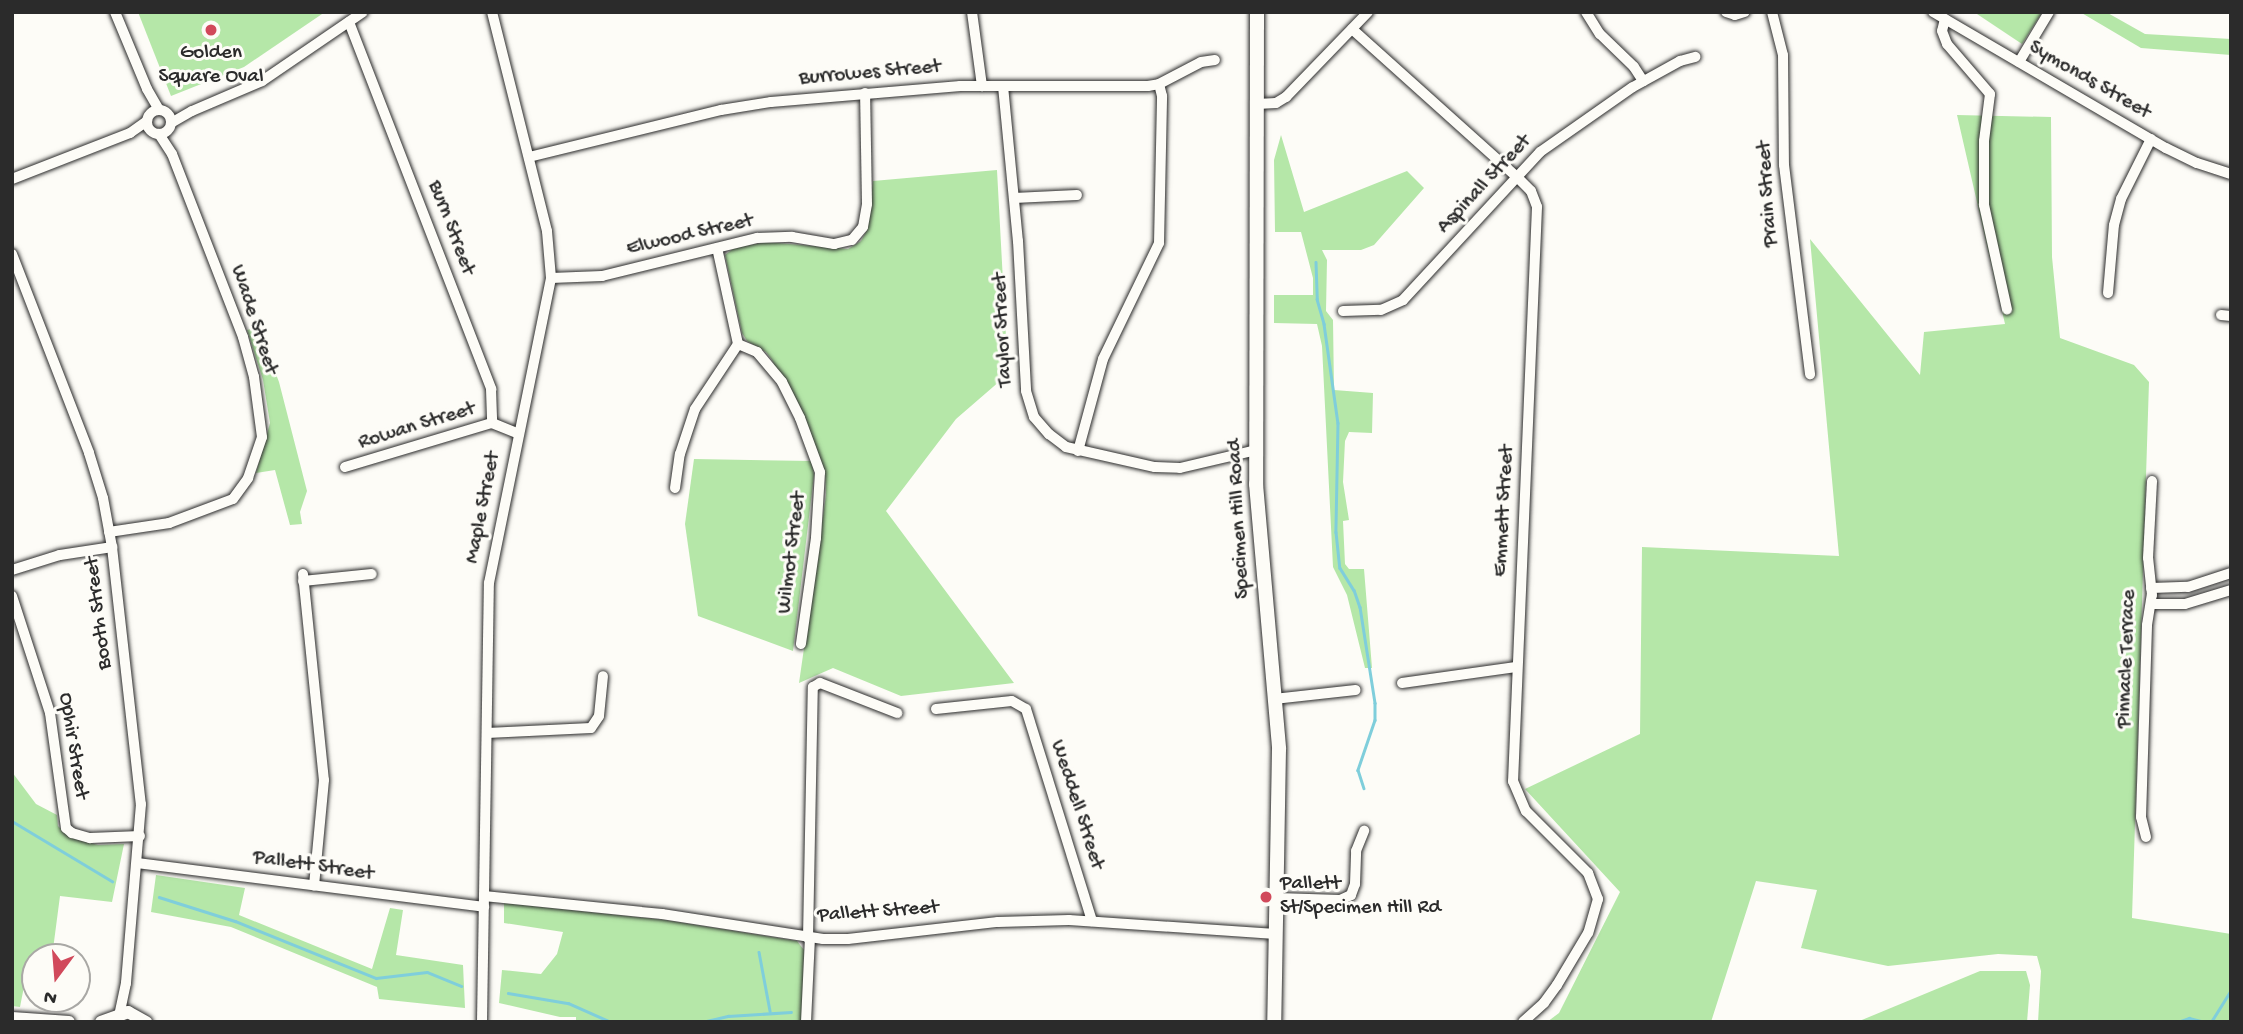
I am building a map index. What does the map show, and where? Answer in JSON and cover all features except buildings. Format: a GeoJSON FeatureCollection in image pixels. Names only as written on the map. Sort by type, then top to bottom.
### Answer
{"type":"FeatureCollection","features":[{"type":"Feature","properties":{"kind":"main road","name":"Specimen Hill Road"},"geometry":{"type":"LineString","coordinates":[[1257,12],[1257,513],[1279,762],[1274,1022]]}},
{"type":"Feature","properties":{"kind":"street","name":"Wade Street"},"geometry":{"type":"LineString","coordinates":[[110,532],[169,523],[233,499],[247,478],[258,450],[262,428],[259,403],[243,337],[115,12]]}},
{"type":"Feature","properties":{"kind":"street"},"geometry":{"type":"LineString","coordinates":[[12,179],[192,111],[262,81],[363,12]]}},
{"type":"Feature","properties":{"kind":"street","name":"Maple Street"},"geometry":{"type":"LineString","coordinates":[[482,1022],[489,583],[551,278],[550,244],[492,12]]}},
{"type":"Feature","properties":{"kind":"street"},"geometry":{"type":"LineString","coordinates":[[972,12],[982,86]]}},
{"type":"Feature","properties":{"kind":"street"},"geometry":{"type":"LineString","coordinates":[[1257,104],[1276,103],[1286,97],[1368,12]]}},
{"type":"Feature","properties":{"kind":"street"},"geometry":{"type":"LineString","coordinates":[[1586,12],[1600,34],[1634,67],[1643,81]]}},
{"type":"Feature","properties":{"kind":"street"},"geometry":{"type":"LineString","coordinates":[[1726,12],[1735,15],[1745,12]]}},
{"type":"Feature","properties":{"kind":"street","name":"Prain Street"},"geometry":{"type":"LineString","coordinates":[[1772,12],[1783,55],[1783,166],[1800,315],[1810,374]]}},
{"type":"Feature","properties":{"kind":"street","name":"Symonds Street"},"geometry":{"type":"LineString","coordinates":[[1933,12],[2151,139],[2197,163],[2231,174]]}},
{"type":"Feature","properties":{"kind":"street"},"geometry":{"type":"LineString","coordinates":[[2019,62],[2049,12]]}},
{"type":"Feature","properties":{"kind":"street"},"geometry":{"type":"LineString","coordinates":[[1945,19],[1942,31],[1947,44],[1990,94],[1984,141],[1984,205],[2007,310]]}},
{"type":"Feature","properties":{"kind":"street","name":"Burn Street"},"geometry":{"type":"LineString","coordinates":[[349,22],[491,389],[492,424]]}},
{"type":"Feature","properties":{"kind":"street","name":"Emmett Street"},"geometry":{"type":"LineString","coordinates":[[1352,29],[1517,176],[1535,199],[1539,223],[1512,763],[1517,796],[1526,811],[1588,873],[1598,899],[1588,933],[1557,985],[1544,1003],[1522,1022]]}},
{"type":"Feature","properties":{"kind":"street","name":"Aspinall Street"},"geometry":{"type":"LineString","coordinates":[[1343,311],[1381,310],[1403,300],[1549,144],[1643,81],[1680,61],[1695,57]]}},
{"type":"Feature","properties":{"kind":"street","name":"Burrowes Street"},"geometry":{"type":"LineString","coordinates":[[529,157],[721,110],[865,93],[982,86],[1159,84],[1192,66],[1215,60]]}},
{"type":"Feature","properties":{"kind":"street"},"geometry":{"type":"LineString","coordinates":[[1078,451],[1103,359],[1159,243],[1162,96],[1159,84]]}},
{"type":"Feature","properties":{"kind":"street","name":"Taylor Street"},"geometry":{"type":"LineString","coordinates":[[1003,86],[1014,198],[1027,399],[1034,416],[1049,435],[1078,451],[1170,468],[1256,450]]}},
{"type":"Feature","properties":{"kind":"street","name":"Elwood Street"},"geometry":{"type":"LineString","coordinates":[[551,278],[602,276],[774,237],[844,243],[859,235],[867,204],[865,93]]}},
{"type":"Feature","properties":{"kind":"street"},"geometry":{"type":"LineString","coordinates":[[2108,293],[2118,212],[2151,139]]}},
{"type":"Feature","properties":{"kind":"street"},"geometry":{"type":"LineString","coordinates":[[1014,198],[1077,195]]}},
{"type":"Feature","properties":{"kind":"street"},"geometry":{"type":"LineString","coordinates":[[675,488],[680,454],[695,409],[738,344],[717,248]]}},
{"type":"Feature","properties":{"kind":"street","name":"Booth Street"},"geometry":{"type":"LineString","coordinates":[[12,254],[89,453],[110,532],[139,787],[140,836],[128,935],[126,983],[117,1018]]}},
{"type":"Feature","properties":{"kind":"street","name":"Wilmot Street"},"geometry":{"type":"LineString","coordinates":[[738,344],[757,352],[782,382],[800,418],[820,472],[816,538],[801,644]]}},
{"type":"Feature","properties":{"kind":"street"},"geometry":{"type":"LineString","coordinates":[[492,424],[519,434]]}},
{"type":"Feature","properties":{"kind":"street","name":"Rowan Street"},"geometry":{"type":"LineString","coordinates":[[349,471],[492,424]]}},
{"type":"Feature","properties":{"kind":"street","name":"Pinnacle Terrace"},"geometry":{"type":"LineString","coordinates":[[2146,837],[2141,817],[2147,625],[2151,604],[2149,529],[2152,481]]}},
{"type":"Feature","properties":{"kind":"street"},"geometry":{"type":"LineString","coordinates":[[12,570],[60,555],[111,547]]}},
{"type":"Feature","properties":{"kind":"street"},"geometry":{"type":"LineString","coordinates":[[2151,588],[2188,587],[2231,573]]}},
{"type":"Feature","properties":{"kind":"street"},"geometry":{"type":"LineString","coordinates":[[314,886],[324,780],[303,578],[372,574]]}},
{"type":"Feature","properties":{"kind":"street"},"geometry":{"type":"LineString","coordinates":[[2151,604],[2185,604],[2231,590]]}},
{"type":"Feature","properties":{"kind":"street","name":"Ophir Street"},"geometry":{"type":"LineString","coordinates":[[12,596],[50,713],[66,828],[72,833],[90,838],[140,836]]}},
{"type":"Feature","properties":{"kind":"street"},"geometry":{"type":"LineString","coordinates":[[1402,683],[1516,667]]}},
{"type":"Feature","properties":{"kind":"street"},"geometry":{"type":"LineString","coordinates":[[487,733],[591,728],[599,716],[603,676]]}},
{"type":"Feature","properties":{"kind":"street"},"geometry":{"type":"LineString","coordinates":[[806,1022],[812,689],[814,684],[820,683],[897,713]]}},
{"type":"Feature","properties":{"kind":"street"},"geometry":{"type":"LineString","coordinates":[[1274,699],[1356,690]]}},
{"type":"Feature","properties":{"kind":"street","name":"Weddell Street"},"geometry":{"type":"LineString","coordinates":[[936,709],[1020,703],[1026,709],[1091,920]]}},
{"type":"Feature","properties":{"kind":"street"},"geometry":{"type":"LineString","coordinates":[[1277,898],[1347,898],[1354,890],[1356,851],[1364,831]]}},
{"type":"Feature","properties":{"kind":"street","name":"Pallett Street"},"geometry":{"type":"LineString","coordinates":[[137,863],[314,886],[662,914],[808,938],[848,939],[999,922],[1091,920],[1276,934]]}},
{"type":"Feature","properties":{"kind":"street","name":"Booth Street"},"geometry":{"type":"LineString","coordinates":[[126,983],[141,1019]]}},
{"type":"Feature","properties":{"kind":"street"},"geometry":{"type":"LineString","coordinates":[[102,1022],[128,1012],[141,1019]]}},
{"type":"Feature","properties":{"kind":"street"},"geometry":{"type":"LineString","coordinates":[[12,1018],[68,1022]]}},
{"type":"Feature","properties":{"kind":"green space"},"geometry":{"type":"Polygon","coordinates":[[[138,12],[325,12],[244,67],[171,96],[138,12]]]}},
{"type":"Feature","properties":{"kind":"green space"},"geometry":{"type":"Polygon","coordinates":[[[1974,12],[2039,12],[2041,14],[2022,44],[1974,12]]]}},
{"type":"Feature","properties":{"kind":"green space"},"geometry":{"type":"Polygon","coordinates":[[[2080,12],[2106,12],[2145,34],[2231,39],[2231,55],[2141,48],[2080,12]]]}},
{"type":"Feature","properties":{"kind":"green space"},"geometry":{"type":"Polygon","coordinates":[[[1957,115],[2051,117],[2052,257],[2060,338],[2134,365],[2149,382],[2132,918],[2231,934],[2231,1020],[2038,1022],[2041,971],[2037,956],[1998,954],[1888,966],[1801,948],[1817,890],[1756,881],[1711,1022],[1547,1022],[1559,1013],[1620,892],[1525,789],[1640,734],[1642,547],[1839,556],[1810,239],[1920,375],[1924,332],[2005,324],[1957,115]]]}},
{"type":"Feature","properties":{"kind":"green space"},"geometry":{"type":"Polygon","coordinates":[[[1281,135],[1304,212],[1407,171],[1424,188],[1374,245],[1361,250],[1322,250],[1327,260],[1326,311],[1333,320],[1334,390],[1373,393],[1372,433],[1349,432],[1345,441],[1343,482],[1349,520],[1343,521],[1345,564],[1349,569],[1364,569],[1372,668],[1365,668],[1347,595],[1333,567],[1322,346],[1317,324],[1274,323],[1274,295],[1313,295],[1313,278],[1301,232],[1275,232],[1274,160],[1281,135]]]}},
{"type":"Feature","properties":{"kind":"green space"},"geometry":{"type":"Polygon","coordinates":[[[997,170],[1008,374],[956,419],[886,511],[1014,683],[901,696],[833,668],[799,683],[826,495],[825,472],[772,360],[766,352],[747,341],[742,333],[725,255],[734,248],[766,242],[848,249],[861,241],[867,230],[873,181],[997,170]]]}},
{"type":"Feature","properties":{"kind":"green space"},"geometry":{"type":"Polygon","coordinates":[[[258,327],[279,382],[307,491],[300,512],[302,524],[290,525],[275,470],[256,473],[270,423],[263,380],[247,330],[258,327]]]}},
{"type":"Feature","properties":{"kind":"green space"},"geometry":{"type":"Polygon","coordinates":[[[694,459],[812,461],[814,475],[793,651],[698,616],[685,524],[694,459]]]}},
{"type":"Feature","properties":{"kind":"green space"},"geometry":{"type":"Polygon","coordinates":[[[12,772],[36,804],[57,815],[58,826],[69,837],[98,845],[124,844],[112,902],[60,896],[54,943],[21,943],[21,1002],[20,1007],[12,1006],[12,772]]]}},
{"type":"Feature","properties":{"kind":"green space"},"geometry":{"type":"Polygon","coordinates":[[[156,875],[245,888],[239,915],[372,969],[390,908],[403,910],[396,955],[463,965],[465,1008],[379,999],[377,987],[231,927],[151,912],[156,875]]]}},
{"type":"Feature","properties":{"kind":"green space"},"geometry":{"type":"Polygon","coordinates":[[[504,903],[665,920],[797,941],[804,950],[802,1022],[576,1022],[576,1017],[560,1017],[499,1003],[502,970],[541,974],[557,954],[563,932],[504,923],[504,903]]]}},
{"type":"Feature","properties":{"kind":"green space"},"geometry":{"type":"Polygon","coordinates":[[[1980,971],[2026,971],[2030,985],[2027,1022],[1857,1022],[1980,971]]]}},
{"type":"Feature","properties":{"kind":"waterway"},"geometry":{"type":"LineString","coordinates":[[1316,262],[1317,299],[1324,324],[1338,423],[1336,532],[1340,568],[1354,590],[1360,607],[1375,703],[1375,720],[1358,770],[1364,788]]}},
{"type":"Feature","properties":{"kind":"waterway"},"geometry":{"type":"LineString","coordinates":[[12,821],[112,881]]}},
{"type":"Feature","properties":{"kind":"waterway"},"geometry":{"type":"LineString","coordinates":[[159,897],[235,921],[376,978],[427,972],[461,986]]}},
{"type":"Feature","properties":{"kind":"waterway"},"geometry":{"type":"LineString","coordinates":[[759,952],[770,1011]]}},
{"type":"Feature","properties":{"kind":"waterway"},"geometry":{"type":"LineString","coordinates":[[2211,1022],[2231,990]]}},
{"type":"Feature","properties":{"kind":"waterway"},"geometry":{"type":"LineString","coordinates":[[508,993],[568,1003],[611,1022]]}},
{"type":"Feature","properties":{"kind":"waterway"},"geometry":{"type":"LineString","coordinates":[[702,1022],[728,1016],[791,1012]]}},
{"type":"Feature","properties":{"kind":"waterway"},"geometry":{"type":"LineString","coordinates":[[2178,1022],[2189,1018],[2205,1022]]}},
{"type":"Feature","properties":{"kind":"place","name":"Golden Square Oval"},"geometry":{"type":"Point","coordinates":[211,30]}},
{"type":"Feature","properties":{"kind":"place","name":"Pallett St/Specimen Hill Rd"},"geometry":{"type":"Point","coordinates":[1266,897]}}]}
